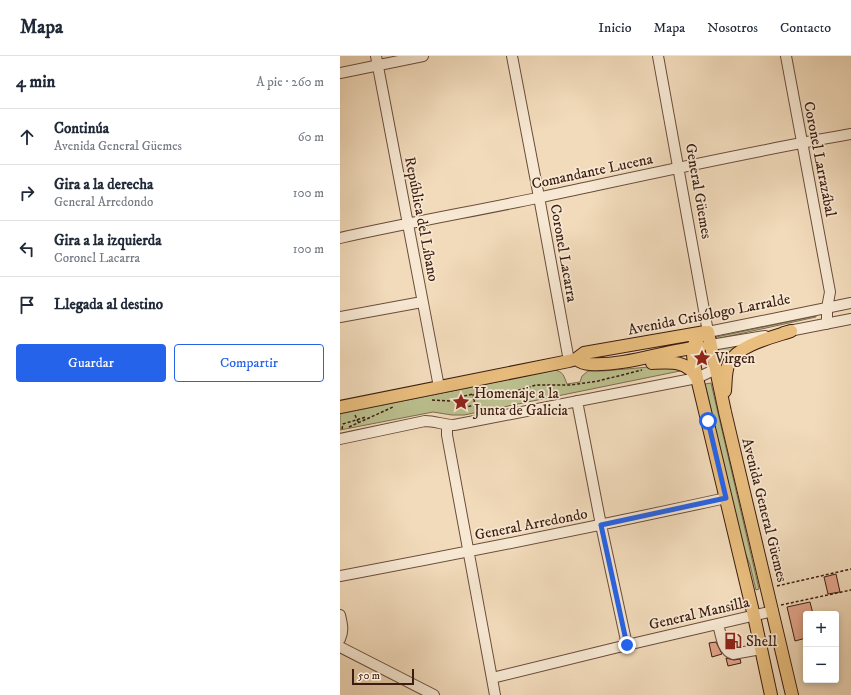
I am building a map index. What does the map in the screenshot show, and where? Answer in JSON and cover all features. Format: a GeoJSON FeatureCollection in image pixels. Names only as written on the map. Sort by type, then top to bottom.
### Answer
{"type":"FeatureCollection","features":[{"type":"Feature","properties":{"kind":"main road"},"geometry":{"type":"LineString","coordinates":[[725,412],[726,377],[730,362],[734,356],[754,345],[791,331]]}},
{"type":"Feature","properties":{"kind":"main road","name":"Avenida General Güemes"},"geometry":{"type":"LineString","coordinates":[[708,332],[725,412],[768,588],[792,695]]}},
{"type":"Feature","properties":{"kind":"main road"},"geometry":{"type":"LineString","coordinates":[[708,332],[698,338],[693,347],[697,378],[754,616],[771,695]]}},
{"type":"Feature","properties":{"kind":"main road","name":"Avenida Crisólogo Larralde"},"geometry":{"type":"LineString","coordinates":[[340,407],[572,360],[584,353],[708,332]]}},
{"type":"Feature","properties":{"kind":"main road","name":"Avenida Crisólogo Larralde"},"geometry":{"type":"LineString","coordinates":[[572,360],[590,364],[613,363],[648,358],[693,347],[711,345]]}},
{"type":"Feature","properties":{"kind":"main road"},"geometry":{"type":"LineString","coordinates":[[613,363],[631,366],[667,362],[679,363],[693,371],[697,378]]}},
{"type":"Feature","properties":{"kind":"street"},"geometry":{"type":"LineString","coordinates":[[340,73],[377,61],[423,56]]}},
{"type":"Feature","properties":{"kind":"street","name":"Coronel Lacarra"},"geometry":{"type":"LineString","coordinates":[[512,56],[572,360]]}},
{"type":"Feature","properties":{"kind":"street","name":"General Güemes"},"geometry":{"type":"LineString","coordinates":[[658,56],[708,332]]}},
{"type":"Feature","properties":{"kind":"street","name":"Coronel Larrazábal"},"geometry":{"type":"LineString","coordinates":[[786,56],[830,292],[831,323]]}},
{"type":"Feature","properties":{"kind":"street","name":"República del Líbano"},"geometry":{"type":"LineString","coordinates":[[377,61],[439,387]]}},
{"type":"Feature","properties":{"kind":"street","name":"Comandante Lucena"},"geometry":{"type":"LineString","coordinates":[[340,238],[851,134]]}},
{"type":"Feature","properties":{"kind":"street"},"geometry":{"type":"LineString","coordinates":[[340,317],[422,302]]}},
{"type":"Feature","properties":{"kind":"street","name":"Avenida Crisólogo Larralde"},"geometry":{"type":"LineString","coordinates":[[708,332],[851,303]]}},
{"type":"Feature","properties":{"kind":"street","name":"Avenida Crisólogo Larralde"},"geometry":{"type":"LineString","coordinates":[[711,345],[851,319]]}},
{"type":"Feature","properties":{"kind":"street"},"geometry":{"type":"LineString","coordinates":[[341,432],[425,421],[454,425],[697,378],[716,369]]}},
{"type":"Feature","properties":{"kind":"street"},"geometry":{"type":"LineString","coordinates":[[577,401],[601,525],[627,645]]}},
{"type":"Feature","properties":{"kind":"street"},"geometry":{"type":"LineString","coordinates":[[447,425],[495,695]]}},
{"type":"Feature","properties":{"kind":"street","name":"General Arredondo"},"geometry":{"type":"LineString","coordinates":[[340,576],[469,552],[726,498]]}},
{"type":"Feature","properties":{"kind":"street","name":"General Mansilla"},"geometry":{"type":"LineString","coordinates":[[492,678],[754,616],[772,609]]}},
{"type":"Feature","properties":{"kind":"street"},"geometry":{"type":"LineString","coordinates":[[340,615],[342,628],[340,639]]}},
{"type":"Feature","properties":{"kind":"street"},"geometry":{"type":"LineString","coordinates":[[718,624],[725,649],[728,653],[732,654],[761,649]]}},
{"type":"Feature","properties":{"kind":"street"},"geometry":{"type":"LineString","coordinates":[[340,647],[434,695]]}},
{"type":"Feature","properties":{"kind":"path"},"geometry":{"type":"LineString","coordinates":[[474,399],[503,394],[536,385],[571,385],[598,381],[644,369]]}},
{"type":"Feature","properties":{"kind":"path"},"geometry":{"type":"LineString","coordinates":[[429,400],[442,400],[461,405],[462,408],[475,405],[473,394],[460,397],[461,405]]}},
{"type":"Feature","properties":{"kind":"path"},"geometry":{"type":"LineString","coordinates":[[341,432],[400,405]]}},
{"type":"Feature","properties":{"kind":"path"},"geometry":{"type":"LineString","coordinates":[[362,412],[368,420]]}},
{"type":"Feature","properties":{"kind":"path"},"geometry":{"type":"LineString","coordinates":[[355,415],[359,424]]}},
{"type":"Feature","properties":{"kind":"path"},"geometry":{"type":"LineString","coordinates":[[341,432],[343,424],[366,417]]}},
{"type":"Feature","properties":{"kind":"path"},"geometry":{"type":"LineString","coordinates":[[768,588],[851,569]]}},
{"type":"Feature","properties":{"kind":"path"},"geometry":{"type":"LineString","coordinates":[[772,609],[851,590]]}},
{"type":"Feature","properties":{"kind":"green space"},"geometry":{"type":"Polygon","coordinates":[[[816,317],[716,339],[716,337],[816,317]]]}},
{"type":"Feature","properties":{"kind":"green space"},"geometry":{"type":"Polygon","coordinates":[[[762,339],[747,345],[724,375],[716,347],[762,339]]]}},
{"type":"Feature","properties":{"kind":"green space"},"geometry":{"type":"Polygon","coordinates":[[[672,365],[680,369],[680,371],[464,415],[433,412],[340,430],[340,414],[554,370],[564,376],[567,384],[580,382],[582,376],[588,371],[672,365]]]}},
{"type":"Feature","properties":{"kind":"green space"},"geometry":{"type":"Polygon","coordinates":[[[711,383],[759,589],[756,590],[750,565],[742,545],[705,384],[711,383]]]}},
{"type":"Feature","properties":{"kind":"building"},"geometry":{"type":"Polygon","coordinates":[[[836,574],[840,592],[828,594],[824,577],[836,574]]]}},
{"type":"Feature","properties":{"kind":"building"},"geometry":{"type":"Polygon","coordinates":[[[810,602],[812,611],[803,611],[803,639],[795,641],[787,607],[810,602]]]}},
{"type":"Feature","properties":{"kind":"building"},"geometry":{"type":"Polygon","coordinates":[[[735,637],[738,647],[734,647],[728,639],[735,637]]]}},
{"type":"Feature","properties":{"kind":"building"},"geometry":{"type":"Polygon","coordinates":[[[716,642],[722,654],[712,657],[709,643],[716,642]]]}},
{"type":"Feature","properties":{"kind":"building"},"geometry":{"type":"Polygon","coordinates":[[[726,658],[734,660],[740,659],[741,663],[728,666],[726,658]]]}},
{"type":"Feature","properties":{"kind":"place","name":"Virgen"},"geometry":{"type":"Point","coordinates":[702,358]}},
{"type":"Feature","properties":{"kind":"place","name":"Homenaje a la Junta de Galicia"},"geometry":{"type":"Point","coordinates":[461,402]}},
{"type":"Feature","properties":{"kind":"place","name":"Shell"},"geometry":{"type":"Point","coordinates":[733,641]}},
{"type":"Feature","properties":{"kind":"route"},"geometry":{"type":"LineString","coordinates":[[627,645],[601,525],[726,498],[708,421]]}}]}
